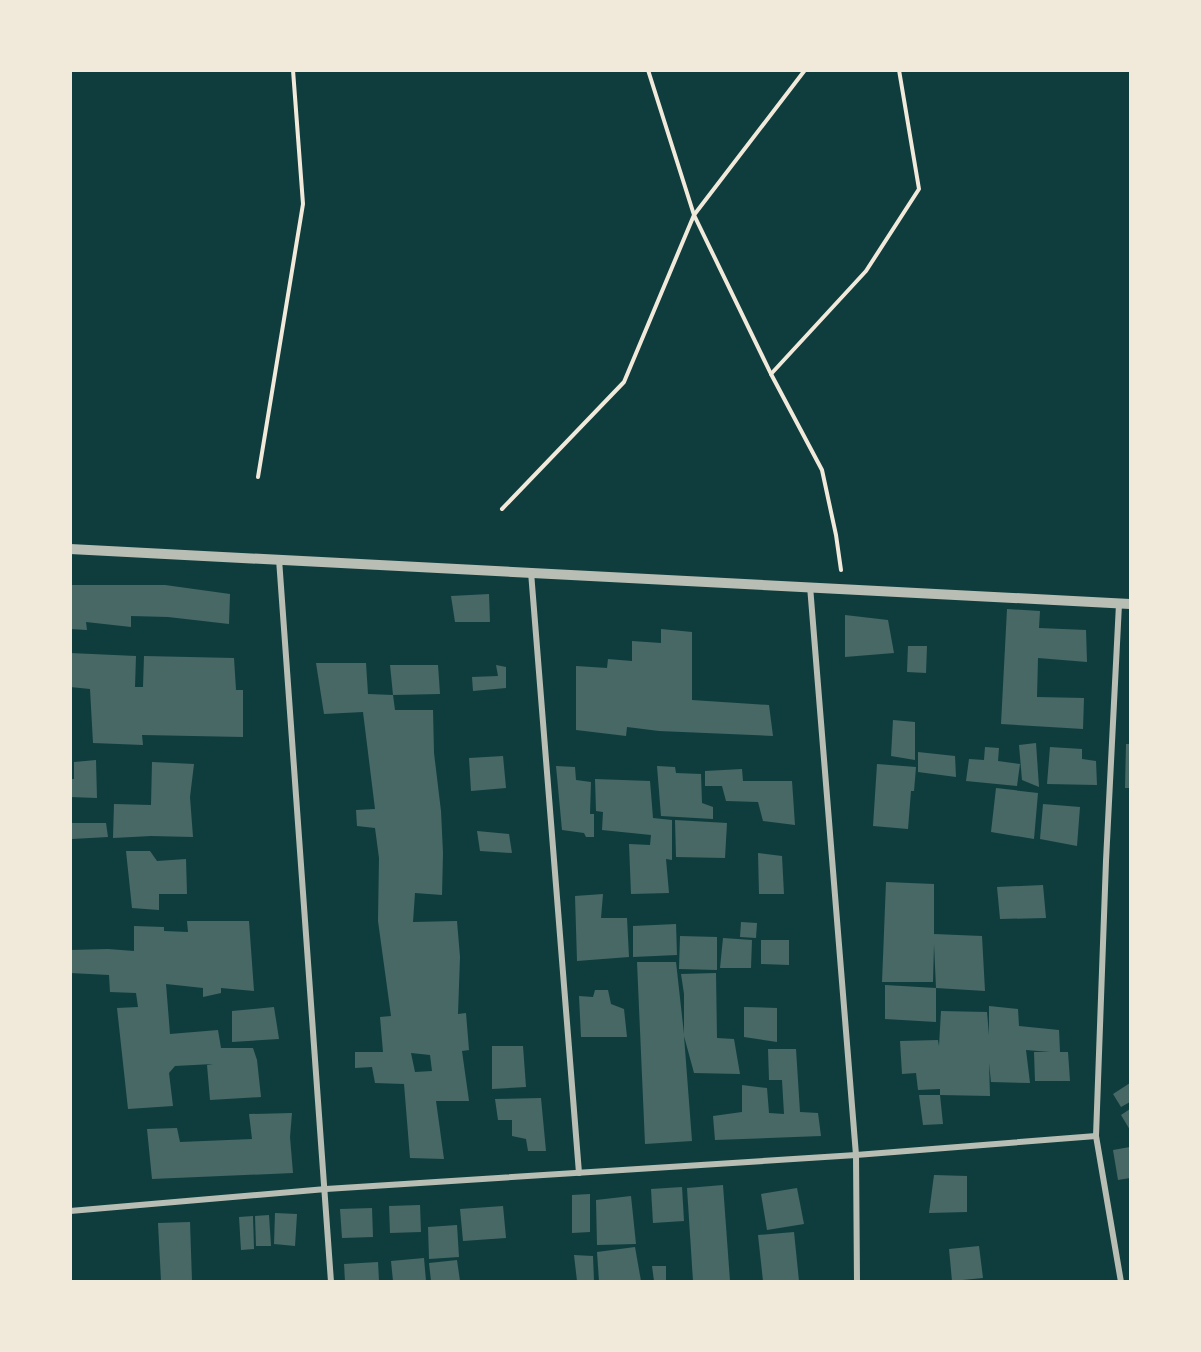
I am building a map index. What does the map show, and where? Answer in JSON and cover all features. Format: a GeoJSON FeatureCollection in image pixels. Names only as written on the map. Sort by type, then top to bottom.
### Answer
{"type":"FeatureCollection","features":[{"type":"Feature","properties":{"kind":"street"},"geometry":{"type":"LineString","coordinates":[[70,549],[1125,604],[1106,861],[1096,1136],[1121,1281]]}},
{"type":"Feature","properties":{"kind":"street"},"geometry":{"type":"LineString","coordinates":[[279,559],[331,1281]]}},
{"type":"Feature","properties":{"kind":"street"},"geometry":{"type":"LineString","coordinates":[[531,572],[579,1173]]}},
{"type":"Feature","properties":{"kind":"street"},"geometry":{"type":"LineString","coordinates":[[810,586],[856,1155],[857,1281]]}},
{"type":"Feature","properties":{"kind":"street"},"geometry":{"type":"LineString","coordinates":[[70,1211],[326,1189],[856,1155],[1096,1136]]}},
{"type":"Feature","properties":{"kind":"path"},"geometry":{"type":"LineString","coordinates":[[258,477],[303,204],[293,70]]}},
{"type":"Feature","properties":{"kind":"path"},"geometry":{"type":"LineString","coordinates":[[648,70],[694,215],[771,374],[822,470],[836,535],[843,588]]}},
{"type":"Feature","properties":{"kind":"path"},"geometry":{"type":"LineString","coordinates":[[502,509],[624,382],[694,215],[805,70]]}},
{"type":"Feature","properties":{"kind":"path"},"geometry":{"type":"LineString","coordinates":[[771,374],[866,271],[919,189],[899,70]]}},
{"type":"Feature","properties":{"kind":"building"},"geometry":{"type":"Polygon","coordinates":[[[70,585],[165,585],[230,594],[229,624],[168,617],[131,616],[131,627],[86,622],[87,630],[70,629],[70,585]]]}},
{"type":"Feature","properties":{"kind":"building"},"geometry":{"type":"Polygon","coordinates":[[[489,594],[490,622],[455,622],[451,596],[489,594]]]}},
{"type":"Feature","properties":{"kind":"building"},"geometry":{"type":"Polygon","coordinates":[[[1007,609],[1040,611],[1039,628],[1086,630],[1087,662],[1038,658],[1037,697],[1084,698],[1083,729],[1001,724],[1007,609]]]}},
{"type":"Feature","properties":{"kind":"building"},"geometry":{"type":"Polygon","coordinates":[[[845,615],[888,620],[894,653],[845,657],[845,615]]]}},
{"type":"Feature","properties":{"kind":"building"},"geometry":{"type":"Polygon","coordinates":[[[661,629],[692,632],[692,700],[769,705],[773,736],[659,731],[627,727],[626,736],[576,730],[576,666],[607,668],[608,659],[632,661],[632,641],[661,643],[661,629]]]}},
{"type":"Feature","properties":{"kind":"building"},"geometry":{"type":"Polygon","coordinates":[[[908,646],[927,646],[926,673],[907,672],[908,646]]]}},
{"type":"Feature","properties":{"kind":"building"},"geometry":{"type":"Polygon","coordinates":[[[70,653],[136,656],[135,687],[143,687],[144,656],[234,658],[236,690],[243,690],[243,737],[142,735],[143,745],[93,743],[90,689],[70,687],[70,653]]]}},
{"type":"Feature","properties":{"kind":"building"},"geometry":{"type":"Polygon","coordinates":[[[316,663],[366,663],[368,694],[393,695],[395,710],[433,710],[434,753],[441,811],[442,895],[415,893],[413,922],[457,921],[460,957],[458,1014],[466,1013],[469,1050],[462,1051],[469,1101],[436,1101],[444,1159],[410,1158],[404,1084],[375,1083],[372,1067],[355,1068],[355,1052],[383,1052],[380,1017],[391,1016],[378,921],[379,858],[375,828],[357,826],[356,810],[375,809],[363,712],[324,714],[316,663]],[[411,1053],[415,1072],[432,1071],[430,1055],[411,1053]]]}},
{"type":"Feature","properties":{"kind":"building"},"geometry":{"type":"Polygon","coordinates":[[[390,665],[438,665],[440,694],[393,695],[390,665]]]}},
{"type":"Feature","properties":{"kind":"building"},"geometry":{"type":"Polygon","coordinates":[[[496,665],[506,667],[506,688],[473,691],[472,677],[498,676],[496,665]]]}},
{"type":"Feature","properties":{"kind":"building"},"geometry":{"type":"Polygon","coordinates":[[[893,720],[915,722],[915,760],[891,756],[893,720]]]}},
{"type":"Feature","properties":{"kind":"building"},"geometry":{"type":"Polygon","coordinates":[[[1036,743],[1039,787],[1022,780],[1019,745],[1036,743]]]}},
{"type":"Feature","properties":{"kind":"building"},"geometry":{"type":"Polygon","coordinates":[[[1126,744],[1130,744],[1130,788],[1125,788],[1126,744]]]}},
{"type":"Feature","properties":{"kind":"building"},"geometry":{"type":"Polygon","coordinates":[[[985,747],[999,748],[998,761],[1020,764],[1017,786],[966,781],[969,759],[984,760],[985,747]]]}},
{"type":"Feature","properties":{"kind":"building"},"geometry":{"type":"Polygon","coordinates":[[[1050,747],[1082,749],[1082,759],[1096,761],[1097,785],[1047,784],[1050,747]]]}},
{"type":"Feature","properties":{"kind":"building"},"geometry":{"type":"Polygon","coordinates":[[[918,752],[955,756],[956,777],[918,772],[918,752]]]}},
{"type":"Feature","properties":{"kind":"building"},"geometry":{"type":"Polygon","coordinates":[[[503,756],[506,788],[471,791],[469,758],[503,756]]]}},
{"type":"Feature","properties":{"kind":"building"},"geometry":{"type":"Polygon","coordinates":[[[96,760],[97,798],[70,797],[70,779],[74,779],[74,762],[96,760]]]}},
{"type":"Feature","properties":{"kind":"building"},"geometry":{"type":"Polygon","coordinates":[[[152,762],[194,764],[190,797],[193,837],[113,838],[114,804],[151,805],[152,762]]]}},
{"type":"Feature","properties":{"kind":"building"},"geometry":{"type":"Polygon","coordinates":[[[877,764],[916,767],[914,791],[911,791],[908,829],[873,826],[877,764]]]}},
{"type":"Feature","properties":{"kind":"building"},"geometry":{"type":"Polygon","coordinates":[[[556,766],[575,767],[576,780],[591,782],[590,814],[594,814],[594,837],[562,830],[556,766]]]}},
{"type":"Feature","properties":{"kind":"building"},"geometry":{"type":"Polygon","coordinates":[[[657,766],[675,767],[676,773],[701,774],[702,803],[713,807],[713,819],[661,816],[657,766]]]}},
{"type":"Feature","properties":{"kind":"building"},"geometry":{"type":"Polygon","coordinates":[[[742,769],[743,781],[792,781],[795,825],[763,821],[758,802],[726,801],[722,786],[705,786],[705,771],[742,769]]]}},
{"type":"Feature","properties":{"kind":"building"},"geometry":{"type":"Polygon","coordinates":[[[595,779],[650,781],[653,818],[672,820],[672,860],[666,859],[669,893],[631,894],[629,844],[650,845],[651,835],[602,830],[603,812],[596,811],[595,779]]]}},
{"type":"Feature","properties":{"kind":"building"},"geometry":{"type":"Polygon","coordinates":[[[996,788],[1038,793],[1034,839],[991,832],[996,788]]]}},
{"type":"Feature","properties":{"kind":"building"},"geometry":{"type":"Polygon","coordinates":[[[1043,804],[1080,807],[1077,846],[1040,839],[1043,804]]]}},
{"type":"Feature","properties":{"kind":"building"},"geometry":{"type":"Polygon","coordinates":[[[675,820],[727,823],[725,858],[676,857],[675,820]]]}},
{"type":"Feature","properties":{"kind":"building"},"geometry":{"type":"Polygon","coordinates":[[[72,823],[106,823],[108,837],[72,839],[72,823]]]}},
{"type":"Feature","properties":{"kind":"building"},"geometry":{"type":"Polygon","coordinates":[[[477,831],[509,834],[512,853],[480,851],[477,831]]]}},
{"type":"Feature","properties":{"kind":"building"},"geometry":{"type":"Polygon","coordinates":[[[126,851],[150,851],[157,861],[186,859],[187,894],[159,894],[159,910],[132,908],[126,851]]]}},
{"type":"Feature","properties":{"kind":"building"},"geometry":{"type":"Polygon","coordinates":[[[758,853],[782,856],[784,894],[759,894],[758,853]]]}},
{"type":"Feature","properties":{"kind":"building"},"geometry":{"type":"Polygon","coordinates":[[[886,882],[934,884],[934,934],[982,936],[985,991],[936,988],[934,944],[933,982],[882,982],[886,882]]]}},
{"type":"Feature","properties":{"kind":"building"},"geometry":{"type":"Polygon","coordinates":[[[1043,885],[1046,918],[1000,919],[997,887],[1043,885]]]}},
{"type":"Feature","properties":{"kind":"building"},"geometry":{"type":"Polygon","coordinates":[[[603,894],[601,918],[627,918],[629,957],[577,961],[575,896],[603,894]]]}},
{"type":"Feature","properties":{"kind":"building"},"geometry":{"type":"Polygon","coordinates":[[[187,921],[249,921],[254,991],[221,988],[221,993],[203,997],[203,988],[166,984],[170,1034],[218,1030],[221,1048],[253,1048],[257,1060],[261,1097],[210,1100],[207,1065],[213,1064],[175,1066],[169,1073],[173,1106],[128,1109],[117,1008],[138,1007],[136,993],[110,992],[109,975],[70,973],[70,950],[134,951],[134,926],[164,927],[164,931],[188,932],[187,921]]]}},
{"type":"Feature","properties":{"kind":"building"},"geometry":{"type":"Polygon","coordinates":[[[741,922],[757,923],[756,938],[740,937],[741,922]]]}},
{"type":"Feature","properties":{"kind":"building"},"geometry":{"type":"Polygon","coordinates":[[[676,924],[677,955],[633,957],[633,926],[676,924]]]}},
{"type":"Feature","properties":{"kind":"building"},"geometry":{"type":"Polygon","coordinates":[[[680,936],[717,937],[717,970],[679,969],[680,936]]]}},
{"type":"Feature","properties":{"kind":"building"},"geometry":{"type":"Polygon","coordinates":[[[723,938],[752,940],[751,968],[720,968],[723,938]]]}},
{"type":"Feature","properties":{"kind":"building"},"geometry":{"type":"Polygon","coordinates":[[[761,940],[789,940],[789,965],[761,964],[761,940]]]}},
{"type":"Feature","properties":{"kind":"building"},"geometry":{"type":"Polygon","coordinates":[[[637,962],[676,962],[684,1034],[684,994],[681,974],[716,973],[717,1038],[734,1039],[740,1074],[694,1073],[684,1036],[692,1141],[645,1144],[637,962]]]}},
{"type":"Feature","properties":{"kind":"building"},"geometry":{"type":"Polygon","coordinates":[[[885,985],[936,988],[936,1022],[885,1019],[885,985]]]}},
{"type":"Feature","properties":{"kind":"building"},"geometry":{"type":"Polygon","coordinates":[[[595,990],[608,990],[611,1004],[624,1009],[627,1037],[581,1037],[579,996],[593,997],[595,990]]]}},
{"type":"Feature","properties":{"kind":"building"},"geometry":{"type":"Polygon","coordinates":[[[989,1006],[1018,1009],[1019,1026],[1059,1030],[1060,1052],[1068,1052],[1070,1081],[1035,1081],[1034,1052],[1050,1052],[1026,1050],[1030,1083],[991,1082],[989,1063],[990,1096],[940,1095],[940,1089],[918,1090],[916,1073],[902,1074],[900,1041],[938,1040],[939,1046],[941,1011],[987,1012],[989,1035],[989,1006]]]}},
{"type":"Feature","properties":{"kind":"building"},"geometry":{"type":"Polygon","coordinates":[[[274,1007],[279,1039],[232,1042],[232,1011],[274,1007]]]}},
{"type":"Feature","properties":{"kind":"building"},"geometry":{"type":"Polygon","coordinates":[[[744,1007],[777,1008],[777,1042],[744,1037],[744,1007]]]}},
{"type":"Feature","properties":{"kind":"building"},"geometry":{"type":"Polygon","coordinates":[[[492,1046],[523,1046],[526,1087],[492,1089],[492,1046]]]}},
{"type":"Feature","properties":{"kind":"building"},"geometry":{"type":"Polygon","coordinates":[[[768,1049],[796,1049],[800,1112],[818,1113],[821,1136],[715,1140],[713,1116],[742,1112],[742,1085],[767,1088],[769,1113],[784,1114],[782,1080],[769,1080],[768,1049]]]}},
{"type":"Feature","properties":{"kind":"building"},"geometry":{"type":"Polygon","coordinates":[[[1130,1083],[1130,1102],[1121,1107],[1113,1094],[1130,1083]]]}},
{"type":"Feature","properties":{"kind":"building"},"geometry":{"type":"Polygon","coordinates":[[[919,1095],[940,1095],[943,1124],[923,1125],[919,1095]]]}},
{"type":"Feature","properties":{"kind":"building"},"geometry":{"type":"Polygon","coordinates":[[[541,1098],[546,1151],[528,1151],[526,1139],[512,1136],[512,1120],[498,1120],[495,1099],[541,1098]]]}},
{"type":"Feature","properties":{"kind":"building"},"geometry":{"type":"Polygon","coordinates":[[[1130,1109],[1130,1130],[1121,1115],[1130,1109]]]}},
{"type":"Feature","properties":{"kind":"building"},"geometry":{"type":"Polygon","coordinates":[[[292,1113],[290,1137],[293,1173],[152,1179],[147,1129],[177,1128],[180,1142],[252,1139],[249,1114],[292,1113]]]}},
{"type":"Feature","properties":{"kind":"building"},"geometry":{"type":"Polygon","coordinates":[[[1130,1147],[1130,1178],[1118,1180],[1113,1150],[1130,1147]]]}},
{"type":"Feature","properties":{"kind":"building"},"geometry":{"type":"Polygon","coordinates":[[[934,1175],[967,1176],[967,1212],[929,1213],[934,1175]]]}},
{"type":"Feature","properties":{"kind":"building"},"geometry":{"type":"Polygon","coordinates":[[[723,1185],[730,1281],[693,1281],[687,1188],[723,1185]]]}},
{"type":"Feature","properties":{"kind":"building"},"geometry":{"type":"Polygon","coordinates":[[[682,1187],[684,1221],[653,1223],[651,1189],[682,1187]]]}},
{"type":"Feature","properties":{"kind":"building"},"geometry":{"type":"Polygon","coordinates":[[[797,1188],[804,1224],[767,1230],[761,1194],[797,1188]]]}},
{"type":"Feature","properties":{"kind":"building"},"geometry":{"type":"Polygon","coordinates":[[[590,1194],[590,1232],[572,1233],[572,1195],[590,1194]]]}},
{"type":"Feature","properties":{"kind":"building"},"geometry":{"type":"Polygon","coordinates":[[[631,1196],[636,1244],[597,1245],[596,1200],[631,1196]]]}},
{"type":"Feature","properties":{"kind":"building"},"geometry":{"type":"Polygon","coordinates":[[[420,1205],[421,1232],[390,1233],[389,1206],[420,1205]]]}},
{"type":"Feature","properties":{"kind":"building"},"geometry":{"type":"Polygon","coordinates":[[[503,1206],[506,1238],[463,1241],[460,1209],[503,1206]]]}},
{"type":"Feature","properties":{"kind":"building"},"geometry":{"type":"Polygon","coordinates":[[[372,1208],[373,1237],[342,1238],[340,1209],[372,1208]]]}},
{"type":"Feature","properties":{"kind":"building"},"geometry":{"type":"Polygon","coordinates":[[[275,1213],[297,1214],[295,1246],[274,1244],[275,1213]]]}},
{"type":"Feature","properties":{"kind":"building"},"geometry":{"type":"Polygon","coordinates":[[[269,1215],[271,1246],[256,1246],[255,1216],[269,1215]]]}},
{"type":"Feature","properties":{"kind":"building"},"geometry":{"type":"Polygon","coordinates":[[[253,1216],[254,1249],[241,1250],[239,1217],[253,1216]]]}},
{"type":"Feature","properties":{"kind":"building"},"geometry":{"type":"Polygon","coordinates":[[[190,1222],[192,1281],[161,1281],[158,1223],[190,1222]]]}},
{"type":"Feature","properties":{"kind":"building"},"geometry":{"type":"Polygon","coordinates":[[[457,1225],[459,1257],[429,1259],[428,1227],[457,1225]]]}},
{"type":"Feature","properties":{"kind":"building"},"geometry":{"type":"Polygon","coordinates":[[[794,1232],[799,1281],[763,1281],[758,1235],[794,1232]]]}},
{"type":"Feature","properties":{"kind":"building"},"geometry":{"type":"Polygon","coordinates":[[[979,1246],[983,1278],[952,1281],[949,1249],[979,1246]]]}},
{"type":"Feature","properties":{"kind":"building"},"geometry":{"type":"Polygon","coordinates":[[[635,1247],[641,1281],[599,1281],[597,1252],[635,1247]]]}},
{"type":"Feature","properties":{"kind":"building"},"geometry":{"type":"Polygon","coordinates":[[[574,1255],[593,1256],[594,1281],[577,1281],[574,1255]]]}},
{"type":"Feature","properties":{"kind":"building"},"geometry":{"type":"Polygon","coordinates":[[[424,1258],[426,1281],[393,1281],[391,1261],[424,1258]]]}},
{"type":"Feature","properties":{"kind":"building"},"geometry":{"type":"Polygon","coordinates":[[[457,1260],[460,1281],[431,1281],[429,1263],[457,1260]]]}},
{"type":"Feature","properties":{"kind":"building"},"geometry":{"type":"Polygon","coordinates":[[[378,1262],[379,1281],[345,1281],[344,1264],[378,1262]]]}},
{"type":"Feature","properties":{"kind":"building"},"geometry":{"type":"Polygon","coordinates":[[[652,1266],[666,1266],[666,1281],[654,1281],[652,1266]]]}}]}
